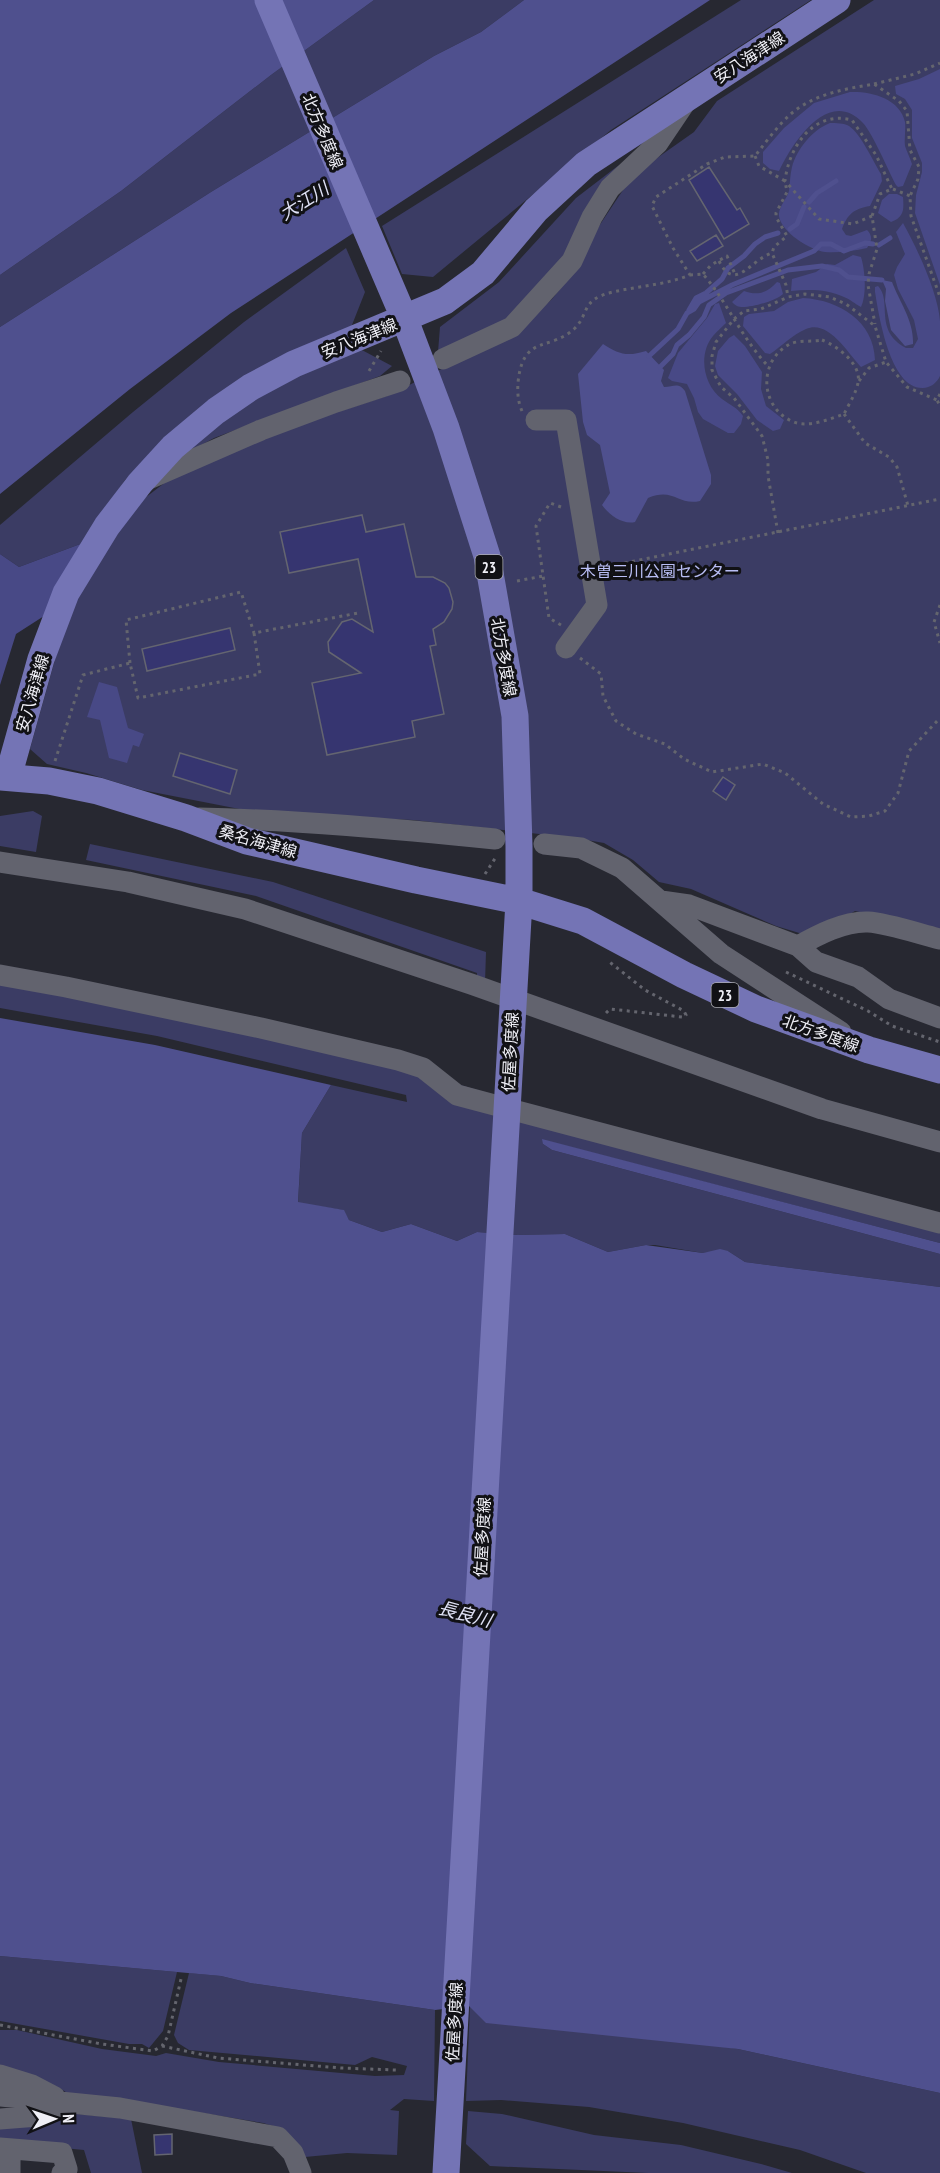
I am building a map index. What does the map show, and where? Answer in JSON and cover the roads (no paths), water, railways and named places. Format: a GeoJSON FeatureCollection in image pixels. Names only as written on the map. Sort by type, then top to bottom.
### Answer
{"type":"FeatureCollection","features":[{"type":"Feature","properties":{"kind":"main road","name":"北方多度線"},"geometry":{"type":"LineString","coordinates":[[268,0],[405,320],[446,428],[487,556],[514,716],[519,901],[583,921],[684,975],[756,1009],[869,1050],[940,1070]]}},
{"type":"Feature","properties":{"kind":"main road","name":"安八海津線"},"geometry":{"type":"LineString","coordinates":[[3,779],[40,659],[66,593],[107,526],[140,483],[173,447],[216,411],[251,387],[294,364],[405,320],[445,301],[483,273],[536,210],[586,164],[837,0]]}},
{"type":"Feature","properties":{"kind":"main road","name":"桑名海津線"},"geometry":{"type":"LineString","coordinates":[[3,779],[49,781],[98,791],[186,818],[247,841],[519,901]]}},
{"type":"Feature","properties":{"kind":"main road","name":"佐屋多度線"},"geometry":{"type":"LineString","coordinates":[[447,2161],[519,901]]}},
{"type":"Feature","properties":{"kind":"street"},"geometry":{"type":"LineString","coordinates":[[443,359],[512,327],[572,261],[592,217],[610,188],[658,143],[690,95]]}},
{"type":"Feature","properties":{"kind":"street"},"geometry":{"type":"LineString","coordinates":[[140,483],[261,430],[400,381]]}},
{"type":"Feature","properties":{"kind":"street"},"geometry":{"type":"LineString","coordinates":[[536,420],[566,420],[593,570],[597,605],[571,641]]}},
{"type":"Feature","properties":{"kind":"street"},"geometry":{"type":"LineString","coordinates":[[186,818],[244,819],[411,831],[497,846]]}},
{"type":"Feature","properties":{"kind":"street"},"geometry":{"type":"LineString","coordinates":[[544,844],[580,848],[622,868],[721,954],[869,1050]]}},
{"type":"Feature","properties":{"kind":"street"},"geometry":{"type":"LineString","coordinates":[[0,862],[128,882],[245,909],[463,981],[822,1109],[940,1142]]}},
{"type":"Feature","properties":{"kind":"street"},"geometry":{"type":"LineString","coordinates":[[661,901],[689,905],[798,946],[816,962],[858,977],[889,999],[940,1018]]}},
{"type":"Feature","properties":{"kind":"street"},"geometry":{"type":"LineString","coordinates":[[798,946],[852,923],[868,922],[940,939]]}},
{"type":"Feature","properties":{"kind":"street"},"geometry":{"type":"LineString","coordinates":[[0,975],[261,1028],[398,1060],[423,1068],[457,1095],[940,1223]]}},
{"type":"Feature","properties":{"kind":"street"},"geometry":{"type":"LineString","coordinates":[[0,2075],[32,2085],[66,2102]]}},
{"type":"Feature","properties":{"kind":"street"},"geometry":{"type":"LineString","coordinates":[[0,2096],[120,2108],[278,2137],[292,2153],[300,2173]]}},
{"type":"Feature","properties":{"kind":"street"},"geometry":{"type":"LineString","coordinates":[[0,2119],[38,2116],[66,2102]]}},
{"type":"Feature","properties":{"kind":"street"},"geometry":{"type":"LineString","coordinates":[[10,2173],[5,2148],[62,2154],[67,2169],[62,2173]]}},
{"type":"Feature","properties":{"kind":"water"},"geometry":{"type":"Polygon","coordinates":[[[0,0],[374,0],[271,75],[121,191],[0,275],[0,0]]]}},
{"type":"Feature","properties":{"kind":"water","name":"大江川"},"geometry":{"type":"Polygon","coordinates":[[[524,0],[710,0],[231,313],[130,389],[0,494],[0,327],[211,192],[434,56],[481,32],[524,0]]]}},
{"type":"Feature","properties":{"kind":"water"},"geometry":{"type":"Polygon","coordinates":[[[882,280],[892,282],[909,320],[913,344],[905,346],[891,330],[885,301],[886,289],[882,280]]]}},
{"type":"Feature","properties":{"kind":"water"},"geometry":{"type":"Polygon","coordinates":[[[603,344],[623,354],[646,351],[664,370],[661,381],[664,387],[678,386],[685,391],[711,475],[711,484],[700,501],[693,502],[670,495],[657,495],[648,498],[635,522],[630,523],[617,518],[602,505],[610,493],[600,445],[587,435],[583,422],[578,374],[603,344]]]}},
{"type":"Feature","properties":{"kind":"water","name":"長良川"},"geometry":{"type":"Polygon","coordinates":[[[0,1018],[155,1045],[331,1085],[302,1133],[298,1202],[344,1210],[349,1220],[382,1232],[411,1224],[457,1241],[477,1232],[517,1235],[565,1234],[608,1252],[646,1245],[703,1253],[720,1249],[728,1251],[745,1262],[940,1287],[940,2093],[738,2049],[486,2023],[469,2006],[435,2010],[250,1983],[221,1976],[0,1956],[0,1018]]]}},
{"type":"Feature","properties":{"kind":"water"},"geometry":{"type":"Polygon","coordinates":[[[542,1139],[940,1243],[940,1254],[552,1150],[543,1144],[542,1139]]]}},
{"type":"Feature","properties":{"kind":"waterway"},"geometry":{"type":"LineString","coordinates":[[809,202],[817,193],[836,181]]}},
{"type":"Feature","properties":{"kind":"waterway"},"geometry":{"type":"LineString","coordinates":[[790,229],[797,224],[804,207]]}},
{"type":"Feature","properties":{"kind":"waterway"},"geometry":{"type":"LineString","coordinates":[[689,310],[696,298],[706,293],[722,279],[728,268],[755,244],[765,237],[778,233]]}},
{"type":"Feature","properties":{"kind":"waterway"},"geometry":{"type":"LineString","coordinates":[[879,245],[890,238]]}},
{"type":"Feature","properties":{"kind":"waterway"},"geometry":{"type":"LineString","coordinates":[[649,356],[678,329],[687,313],[699,302],[732,285],[814,251],[821,244],[831,244],[844,251],[865,243],[873,244]]}},
{"type":"Feature","properties":{"kind":"waterway"},"geometry":{"type":"LineString","coordinates":[[660,367],[704,317],[709,305],[726,293],[788,270],[822,266],[839,270],[848,277],[882,280]]}},
{"type":"Feature","properties":{"kind":"park label","name":"木曽三川公園センター"},"geometry":{"type":"Point","coordinates":[660,571]}}]}
